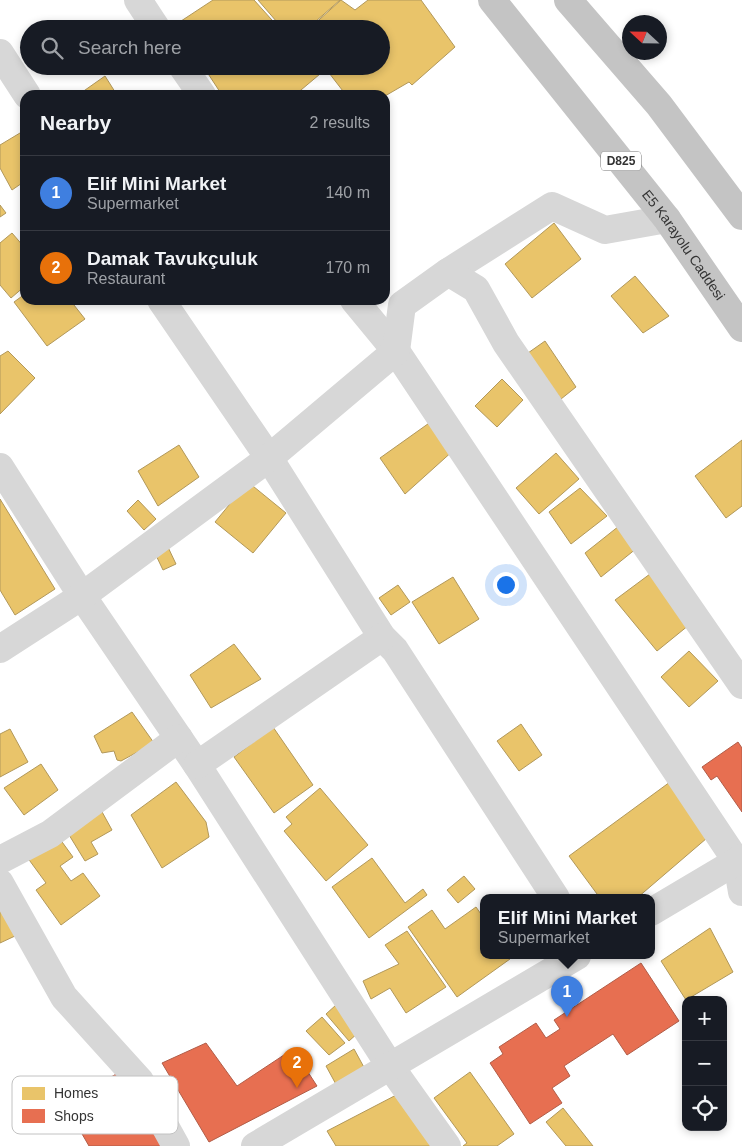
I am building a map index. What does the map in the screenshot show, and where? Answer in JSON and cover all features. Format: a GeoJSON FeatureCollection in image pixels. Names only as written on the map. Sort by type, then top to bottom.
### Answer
{"type":"FeatureCollection","features":[{"type":"Feature","properties":{"kind":"highway","name":"E5 Karayolu Caddesi"},"geometry":{"type":"LineString","coordinates":[[492,0],[667,219],[742,328]]}},
{"type":"Feature","properties":{"kind":"highway"},"geometry":{"type":"LineString","coordinates":[[568,0],[659,105],[742,216]]}},
{"type":"Feature","properties":{"kind":"street"},"geometry":{"type":"LineString","coordinates":[[138,0],[151,20]]}},
{"type":"Feature","properties":{"kind":"street"},"geometry":{"type":"LineString","coordinates":[[0,53],[23,90]]}},
{"type":"Feature","properties":{"kind":"street"},"geometry":{"type":"LineString","coordinates":[[188,75],[199,90]]}},
{"type":"Feature","properties":{"kind":"street"},"geometry":{"type":"LineString","coordinates":[[0,649],[82,596],[269,458],[396,351],[402,306],[448,272],[552,206],[605,230],[667,219]]}},
{"type":"Feature","properties":{"kind":"street"},"geometry":{"type":"LineString","coordinates":[[448,272],[476,289],[506,344],[742,685]]}},
{"type":"Feature","properties":{"kind":"street"},"geometry":{"type":"LineString","coordinates":[[163,305],[269,458],[382,637],[395,650],[553,894]]}},
{"type":"Feature","properties":{"kind":"street"},"geometry":{"type":"LineString","coordinates":[[358,305],[396,351],[739,860],[742,892]]}},
{"type":"Feature","properties":{"kind":"street"},"geometry":{"type":"LineString","coordinates":[[0,467],[82,596],[198,765],[390,1066],[447,1146]]}},
{"type":"Feature","properties":{"kind":"street"},"geometry":{"type":"LineString","coordinates":[[198,765],[382,637]]}},
{"type":"Feature","properties":{"kind":"street"},"geometry":{"type":"LineString","coordinates":[[0,860],[50,834],[179,738]]}},
{"type":"Feature","properties":{"kind":"street"},"geometry":{"type":"LineString","coordinates":[[655,910],[739,860]]}},
{"type":"Feature","properties":{"kind":"street"},"geometry":{"type":"LineString","coordinates":[[0,883],[64,997],[135,1076]]}},
{"type":"Feature","properties":{"kind":"street"},"geometry":{"type":"LineString","coordinates":[[255,1146],[572,959]]}},
{"type":"Feature","properties":{"kind":"street"},"geometry":{"type":"LineString","coordinates":[[169,1134],[176,1146]]}},
{"type":"Feature","properties":{"kind":"building: Homes"},"geometry":{"type":"Polygon","coordinates":[[[213,0],[254,0],[272,20],[183,20],[213,0]]]}},
{"type":"Feature","properties":{"kind":"building: Homes"},"geometry":{"type":"Polygon","coordinates":[[[258,0],[340,0],[317,20],[275,20],[258,0]]]}},
{"type":"Feature","properties":{"kind":"building: Homes"},"geometry":{"type":"Polygon","coordinates":[[[341,0],[355,10],[368,0],[421,0],[455,47],[412,85],[409,82],[390,93],[390,90],[342,90],[331,75],[390,75],[390,20],[319,20],[341,0]]]}},
{"type":"Feature","properties":{"kind":"building: Homes"},"geometry":{"type":"Polygon","coordinates":[[[209,75],[319,75],[301,90],[219,90],[209,75]]]}},
{"type":"Feature","properties":{"kind":"building: Homes"},"geometry":{"type":"Polygon","coordinates":[[[105,76],[114,90],[85,90],[105,76]]]}},
{"type":"Feature","properties":{"kind":"building: Homes"},"geometry":{"type":"Polygon","coordinates":[[[20,133],[20,184],[12,190],[0,168],[0,145],[20,133]]]}},
{"type":"Feature","properties":{"kind":"building: Homes"},"geometry":{"type":"Polygon","coordinates":[[[0,205],[6,213],[0,217],[0,205]]]}},
{"type":"Feature","properties":{"kind":"building: Homes"},"geometry":{"type":"Polygon","coordinates":[[[554,223],[581,259],[532,298],[505,264],[554,223]]]}},
{"type":"Feature","properties":{"kind":"building: Homes"},"geometry":{"type":"Polygon","coordinates":[[[12,233],[20,242],[20,290],[11,298],[0,285],[0,243],[12,233]]]}},
{"type":"Feature","properties":{"kind":"building: Homes"},"geometry":{"type":"Polygon","coordinates":[[[635,276],[669,316],[643,333],[611,296],[635,276]]]}},
{"type":"Feature","properties":{"kind":"building: Homes"},"geometry":{"type":"Polygon","coordinates":[[[20,298],[20,305],[74,305],[85,319],[47,346],[14,302],[20,298]]]}},
{"type":"Feature","properties":{"kind":"building: Homes"},"geometry":{"type":"Polygon","coordinates":[[[545,341],[576,387],[561,399],[528,353],[545,341]]]}},
{"type":"Feature","properties":{"kind":"building: Homes"},"geometry":{"type":"Polygon","coordinates":[[[8,351],[35,378],[0,414],[0,356],[8,351]]]}},
{"type":"Feature","properties":{"kind":"building: Homes"},"geometry":{"type":"Polygon","coordinates":[[[502,379],[523,400],[497,427],[475,406],[502,379]]]}},
{"type":"Feature","properties":{"kind":"building: Homes"},"geometry":{"type":"Polygon","coordinates":[[[432,421],[455,449],[405,494],[380,458],[432,421]]]}},
{"type":"Feature","properties":{"kind":"building: Homes"},"geometry":{"type":"Polygon","coordinates":[[[742,440],[742,506],[726,518],[695,476],[742,440]]]}},
{"type":"Feature","properties":{"kind":"building: Homes"},"geometry":{"type":"Polygon","coordinates":[[[179,445],[199,477],[158,506],[138,471],[179,445]]]}},
{"type":"Feature","properties":{"kind":"building: Homes"},"geometry":{"type":"Polygon","coordinates":[[[556,453],[579,479],[539,514],[516,488],[556,453]]]}},
{"type":"Feature","properties":{"kind":"building: Homes"},"geometry":{"type":"Polygon","coordinates":[[[248,482],[286,513],[253,553],[215,522],[248,482]]]}},
{"type":"Feature","properties":{"kind":"building: Homes"},"geometry":{"type":"Polygon","coordinates":[[[580,488],[607,516],[571,544],[549,512],[580,488]]]}},
{"type":"Feature","properties":{"kind":"building: Homes"},"geometry":{"type":"Polygon","coordinates":[[[0,499],[55,589],[15,615],[0,590],[0,499]]]}},
{"type":"Feature","properties":{"kind":"building: Homes"},"geometry":{"type":"Polygon","coordinates":[[[138,500],[156,519],[144,530],[127,511],[138,500]]]}},
{"type":"Feature","properties":{"kind":"building: Homes"},"geometry":{"type":"Polygon","coordinates":[[[619,526],[637,548],[601,577],[585,553],[619,526]]]}},
{"type":"Feature","properties":{"kind":"building: Homes"},"geometry":{"type":"Polygon","coordinates":[[[166,543],[176,564],[163,570],[153,549],[166,543]]]}},
{"type":"Feature","properties":{"kind":"building: Homes"},"geometry":{"type":"Polygon","coordinates":[[[654,571],[689,625],[657,651],[615,600],[654,571]]]}},
{"type":"Feature","properties":{"kind":"building: Homes"},"geometry":{"type":"Polygon","coordinates":[[[453,577],[479,619],[439,644],[412,602],[453,577]]]}},
{"type":"Feature","properties":{"kind":"building: Homes"},"geometry":{"type":"Polygon","coordinates":[[[398,585],[410,602],[391,615],[379,598],[398,585]]]}},
{"type":"Feature","properties":{"kind":"building: Homes"},"geometry":{"type":"Polygon","coordinates":[[[234,644],[261,679],[211,708],[190,675],[234,644]]]}},
{"type":"Feature","properties":{"kind":"building: Homes"},"geometry":{"type":"Polygon","coordinates":[[[689,651],[718,681],[689,707],[661,677],[689,651]]]}},
{"type":"Feature","properties":{"kind":"building: Homes"},"geometry":{"type":"Polygon","coordinates":[[[132,712],[154,743],[121,761],[117,760],[114,751],[102,753],[94,736],[132,712]]]}},
{"type":"Feature","properties":{"kind":"building: Homes"},"geometry":{"type":"Polygon","coordinates":[[[521,724],[542,755],[519,771],[497,741],[521,724]]]}},
{"type":"Feature","properties":{"kind":"building: Homes"},"geometry":{"type":"Polygon","coordinates":[[[273,727],[313,785],[274,813],[234,757],[273,727]]]}},
{"type":"Feature","properties":{"kind":"building: Homes"},"geometry":{"type":"Polygon","coordinates":[[[10,729],[28,762],[0,777],[0,734],[10,729]]]}},
{"type":"Feature","properties":{"kind":"building: Homes"},"geometry":{"type":"Polygon","coordinates":[[[41,764],[58,790],[24,815],[4,788],[41,764]]]}},
{"type":"Feature","properties":{"kind":"building: Homes"},"geometry":{"type":"Polygon","coordinates":[[[176,782],[206,822],[209,837],[162,868],[131,815],[176,782]]]}},
{"type":"Feature","properties":{"kind":"building: Homes"},"geometry":{"type":"Polygon","coordinates":[[[670,782],[707,838],[642,894],[597,894],[569,856],[670,782]]]}},
{"type":"Feature","properties":{"kind":"building: Homes"},"geometry":{"type":"Polygon","coordinates":[[[320,788],[368,845],[326,881],[284,831],[292,824],[286,817],[320,788]]]}},
{"type":"Feature","properties":{"kind":"building: Homes"},"geometry":{"type":"Polygon","coordinates":[[[101,810],[112,830],[91,842],[98,854],[85,861],[66,830],[101,810]]]}},
{"type":"Feature","properties":{"kind":"building: Homes"},"geometry":{"type":"Polygon","coordinates":[[[57,835],[73,857],[60,866],[71,881],[83,873],[100,896],[61,925],[36,890],[46,883],[27,857],[57,835]]]}},
{"type":"Feature","properties":{"kind":"building: Homes"},"geometry":{"type":"Polygon","coordinates":[[[372,858],[405,903],[423,889],[427,895],[369,938],[332,887],[372,858]]]}},
{"type":"Feature","properties":{"kind":"building: Homes"},"geometry":{"type":"Polygon","coordinates":[[[464,876],[475,889],[458,903],[447,890],[464,876]]]}},
{"type":"Feature","properties":{"kind":"building: Homes"},"geometry":{"type":"Polygon","coordinates":[[[0,907],[15,936],[0,943],[0,907]]]}},
{"type":"Feature","properties":{"kind":"building: Homes"},"geometry":{"type":"Polygon","coordinates":[[[476,907],[480,913],[480,959],[510,959],[457,997],[408,927],[432,910],[445,929],[476,907]]]}},
{"type":"Feature","properties":{"kind":"building: Homes"},"geometry":{"type":"Polygon","coordinates":[[[710,928],[733,972],[693,996],[683,996],[661,961],[710,928]]]}},
{"type":"Feature","properties":{"kind":"building: Homes"},"geometry":{"type":"Polygon","coordinates":[[[407,931],[446,987],[406,1013],[390,988],[371,999],[363,981],[399,964],[385,945],[407,931]]]}},
{"type":"Feature","properties":{"kind":"building: Homes"},"geometry":{"type":"Polygon","coordinates":[[[336,1005],[359,1032],[349,1041],[326,1014],[336,1005]]]}},
{"type":"Feature","properties":{"kind":"building: Homes"},"geometry":{"type":"Polygon","coordinates":[[[322,1017],[345,1043],[329,1055],[306,1031],[322,1017]]]}},
{"type":"Feature","properties":{"kind":"building: Homes"},"geometry":{"type":"Polygon","coordinates":[[[354,1049],[366,1071],[338,1088],[326,1066],[354,1049]]]}},
{"type":"Feature","properties":{"kind":"building: Homes"},"geometry":{"type":"Polygon","coordinates":[[[470,1072],[514,1134],[497,1146],[463,1146],[467,1143],[434,1098],[470,1072]]]}},
{"type":"Feature","properties":{"kind":"building: Homes"},"geometry":{"type":"Polygon","coordinates":[[[402,1092],[434,1146],[336,1146],[327,1131],[402,1092]]]}},
{"type":"Feature","properties":{"kind":"building: Homes"},"geometry":{"type":"Polygon","coordinates":[[[563,1108],[593,1146],[566,1146],[546,1122],[563,1108]]]}},
{"type":"Feature","properties":{"kind":"building: Shops"},"geometry":{"type":"Polygon","coordinates":[[[738,742],[742,748],[742,812],[717,776],[711,780],[702,767],[738,742]]]}},
{"type":"Feature","properties":{"kind":"building: Shops"},"geometry":{"type":"Polygon","coordinates":[[[641,963],[679,1021],[627,1055],[613,1034],[564,1066],[570,1076],[552,1088],[562,1103],[530,1124],[490,1063],[503,1054],[499,1047],[536,1023],[546,1038],[560,1029],[554,1020],[641,963]]]}},
{"type":"Feature","properties":{"kind":"building: Shops"},"geometry":{"type":"Polygon","coordinates":[[[206,1043],[237,1086],[293,1049],[317,1086],[209,1142],[178,1090],[178,1076],[170,1076],[162,1063],[206,1043]]]}},
{"type":"Feature","properties":{"kind":"building: Shops"},"geometry":{"type":"Polygon","coordinates":[[[125,1069],[129,1076],[113,1076],[125,1069]]]}},
{"type":"Feature","properties":{"kind":"building: Shops"},"geometry":{"type":"Polygon","coordinates":[[[82,1134],[161,1134],[168,1146],[89,1146],[82,1134]]]}},
{"type":"Feature","properties":{"kind":"place","name":"Elif Mini Market"},"geometry":{"type":"Point","coordinates":[567,1017]}},
{"type":"Feature","properties":{"kind":"place","name":"Damak Tavukçuluk"},"geometry":{"type":"Point","coordinates":[297,1088]}}]}
